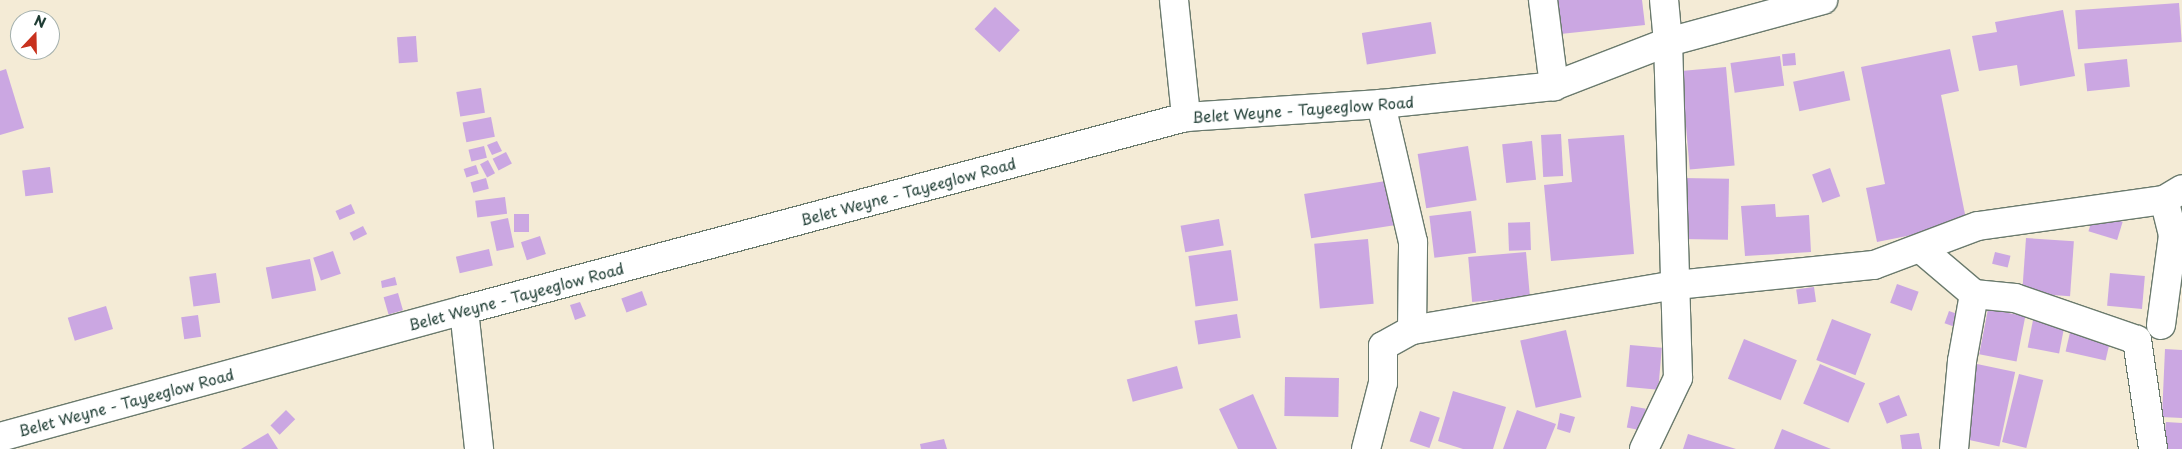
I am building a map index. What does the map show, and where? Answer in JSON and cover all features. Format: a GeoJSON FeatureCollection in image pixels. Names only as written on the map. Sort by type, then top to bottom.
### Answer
{"type":"FeatureCollection","features":[{"type":"Feature","properties":{"kind":"street"},"geometry":{"type":"LineString","coordinates":[[1174,0],[1186,117]]}},
{"type":"Feature","properties":{"kind":"street"},"geometry":{"type":"LineString","coordinates":[[1543,0],[1554,86]]}},
{"type":"Feature","properties":{"kind":"street"},"geometry":{"type":"LineString","coordinates":[[1644,449],[1678,378],[1668,42],[1664,0]]}},
{"type":"Feature","properties":{"kind":"street","name":"Belet Weyne - Tayeeglow Road"},"geometry":{"type":"LineString","coordinates":[[0,437],[464,310],[1186,117],[1382,104],[1554,86],[1668,42],[1823,0]]}},
{"type":"Feature","properties":{"kind":"street"},"geometry":{"type":"LineString","coordinates":[[1382,104],[1413,242],[1412,330]]}},
{"type":"Feature","properties":{"kind":"street"},"geometry":{"type":"LineString","coordinates":[[1366,449],[1383,383],[1383,346],[1412,330],[1676,285],[1874,265],[1921,249],[1978,226],[2173,194],[2172,327],[2137,340],[2014,298],[1974,294],[1921,249]]}},
{"type":"Feature","properties":{"kind":"street"},"geometry":{"type":"LineString","coordinates":[[1954,449],[1962,361],[1974,294]]}},
{"type":"Feature","properties":{"kind":"street"},"geometry":{"type":"LineString","coordinates":[[464,310],[479,449]]}},
{"type":"Feature","properties":{"kind":"street"},"geometry":{"type":"LineString","coordinates":[[2137,340],[2153,449]]}},
{"type":"Feature","properties":{"kind":"building"},"geometry":{"type":"Polygon","coordinates":[[[1547,0],[1642,0],[1645,25],[1551,35],[1547,0]]]}},
{"type":"Feature","properties":{"kind":"building"},"geometry":{"type":"Polygon","coordinates":[[[2179,3],[2182,42],[2078,49],[2075,10],[2179,3]]]}},
{"type":"Feature","properties":{"kind":"building"},"geometry":{"type":"Polygon","coordinates":[[[995,7],[1020,30],[999,52],[975,29],[995,7]]]}},
{"type":"Feature","properties":{"kind":"building"},"geometry":{"type":"Polygon","coordinates":[[[2063,10],[2075,76],[2020,86],[2017,65],[1979,71],[1972,36],[1997,32],[1995,22],[2063,10]]]}},
{"type":"Feature","properties":{"kind":"building"},"geometry":{"type":"Polygon","coordinates":[[[1431,22],[1436,54],[1367,65],[1362,33],[1431,22]]]}},
{"type":"Feature","properties":{"kind":"building"},"geometry":{"type":"Polygon","coordinates":[[[416,36],[418,62],[399,63],[397,37],[416,36]]]}},
{"type":"Feature","properties":{"kind":"building"},"geometry":{"type":"Polygon","coordinates":[[[1950,49],[1959,91],[1941,95],[1967,224],[1877,242],[1866,188],[1885,184],[1861,67],[1950,49]]]}},
{"type":"Feature","properties":{"kind":"building"},"geometry":{"type":"Polygon","coordinates":[[[1795,53],[1796,65],[1783,66],[1782,54],[1795,53]]]}},
{"type":"Feature","properties":{"kind":"building"},"geometry":{"type":"Polygon","coordinates":[[[1780,56],[1784,86],[1735,93],[1730,63],[1780,56]]]}},
{"type":"Feature","properties":{"kind":"building"},"geometry":{"type":"Polygon","coordinates":[[[2127,59],[2130,87],[2087,91],[2084,63],[2127,59]]]}},
{"type":"Feature","properties":{"kind":"building"},"geometry":{"type":"Polygon","coordinates":[[[1726,67],[1735,166],[1690,170],[1681,71],[1726,67]]]}},
{"type":"Feature","properties":{"kind":"building"},"geometry":{"type":"Polygon","coordinates":[[[6,69],[24,128],[0,135],[0,71],[6,69]]]}},
{"type":"Feature","properties":{"kind":"building"},"geometry":{"type":"Polygon","coordinates":[[[1844,71],[1850,100],[1799,111],[1793,82],[1844,71]]]}},
{"type":"Feature","properties":{"kind":"building"},"geometry":{"type":"Polygon","coordinates":[[[481,88],[485,113],[460,117],[456,92],[481,88]]]}},
{"type":"Feature","properties":{"kind":"building"},"geometry":{"type":"Polygon","coordinates":[[[491,117],[495,137],[466,142],[463,123],[491,117]]]}},
{"type":"Feature","properties":{"kind":"building"},"geometry":{"type":"Polygon","coordinates":[[[1561,134],[1563,176],[1543,177],[1541,135],[1561,134]]]}},
{"type":"Feature","properties":{"kind":"building"},"geometry":{"type":"Polygon","coordinates":[[[1624,135],[1634,254],[1551,261],[1544,185],[1572,182],[1568,139],[1624,135]]]}},
{"type":"Feature","properties":{"kind":"building"},"geometry":{"type":"Polygon","coordinates":[[[497,141],[502,151],[492,155],[487,145],[497,141]]]}},
{"type":"Feature","properties":{"kind":"building"},"geometry":{"type":"Polygon","coordinates":[[[1532,141],[1536,180],[1506,183],[1502,144],[1532,141]]]}},
{"type":"Feature","properties":{"kind":"building"},"geometry":{"type":"Polygon","coordinates":[[[484,146],[487,158],[471,162],[468,150],[484,146]]]}},
{"type":"Feature","properties":{"kind":"building"},"geometry":{"type":"Polygon","coordinates":[[[1468,146],[1477,200],[1426,208],[1418,154],[1468,146]]]}},
{"type":"Feature","properties":{"kind":"building"},"geometry":{"type":"Polygon","coordinates":[[[506,152],[512,164],[499,170],[493,159],[506,152]]]}},
{"type":"Feature","properties":{"kind":"building"},"geometry":{"type":"Polygon","coordinates":[[[488,160],[495,173],[487,177],[480,164],[488,160]]]}},
{"type":"Feature","properties":{"kind":"building"},"geometry":{"type":"Polygon","coordinates":[[[476,165],[479,174],[466,178],[464,169],[476,165]]]}},
{"type":"Feature","properties":{"kind":"building"},"geometry":{"type":"Polygon","coordinates":[[[50,167],[53,193],[25,196],[22,170],[50,167]]]}},
{"type":"Feature","properties":{"kind":"building"},"geometry":{"type":"Polygon","coordinates":[[[1830,168],[1840,196],[1822,203],[1812,174],[1830,168]]]}},
{"type":"Feature","properties":{"kind":"building"},"geometry":{"type":"Polygon","coordinates":[[[486,178],[489,189],[473,193],[471,182],[486,178]]]}},
{"type":"Feature","properties":{"kind":"building"},"geometry":{"type":"Polygon","coordinates":[[[1682,178],[1729,179],[1728,240],[1681,239],[1682,178]]]}},
{"type":"Feature","properties":{"kind":"building"},"geometry":{"type":"Polygon","coordinates":[[[1392,180],[1399,224],[1311,238],[1304,194],[1392,180]]]}},
{"type":"Feature","properties":{"kind":"building"},"geometry":{"type":"Polygon","coordinates":[[[505,197],[507,214],[477,218],[475,201],[505,197]]]}},
{"type":"Feature","properties":{"kind":"building"},"geometry":{"type":"Polygon","coordinates":[[[351,204],[355,213],[340,220],[335,211],[351,204]]]}},
{"type":"Feature","properties":{"kind":"building"},"geometry":{"type":"Polygon","coordinates":[[[1775,204],[1776,217],[1809,215],[1811,252],[1745,256],[1741,206],[1775,204]]]}},
{"type":"Feature","properties":{"kind":"building"},"geometry":{"type":"Polygon","coordinates":[[[1471,211],[1476,253],[1434,258],[1429,216],[1471,211]]]}},
{"type":"Feature","properties":{"kind":"building"},"geometry":{"type":"Polygon","coordinates":[[[2094,213],[2123,222],[2117,240],[2088,231],[2094,213]]]}},
{"type":"Feature","properties":{"kind":"building"},"geometry":{"type":"Polygon","coordinates":[[[514,214],[529,214],[529,232],[514,232],[514,214]]]}},
{"type":"Feature","properties":{"kind":"building"},"geometry":{"type":"Polygon","coordinates":[[[508,218],[514,247],[497,251],[490,222],[508,218]]]}},
{"type":"Feature","properties":{"kind":"building"},"geometry":{"type":"Polygon","coordinates":[[[1219,219],[1224,246],[1185,252],[1181,226],[1219,219]]]}},
{"type":"Feature","properties":{"kind":"building"},"geometry":{"type":"Polygon","coordinates":[[[1530,222],[1531,250],[1509,251],[1508,223],[1530,222]]]}},
{"type":"Feature","properties":{"kind":"building"},"geometry":{"type":"Polygon","coordinates":[[[363,226],[367,234],[354,241],[350,233],[363,226]]]}},
{"type":"Feature","properties":{"kind":"building"},"geometry":{"type":"Polygon","coordinates":[[[540,236],[546,254],[527,260],[521,242],[540,236]]]}},
{"type":"Feature","properties":{"kind":"building"},"geometry":{"type":"Polygon","coordinates":[[[2026,238],[2074,241],[2070,296],[2022,293],[2026,238]]]}},
{"type":"Feature","properties":{"kind":"building"},"geometry":{"type":"Polygon","coordinates":[[[1368,239],[1374,304],[1320,308],[1314,244],[1368,239]]]}},
{"type":"Feature","properties":{"kind":"building"},"geometry":{"type":"Polygon","coordinates":[[[489,249],[493,266],[460,273],[456,257],[489,249]]]}},
{"type":"Feature","properties":{"kind":"building"},"geometry":{"type":"Polygon","coordinates":[[[1231,250],[1238,301],[1196,306],[1188,256],[1231,250]]]}},
{"type":"Feature","properties":{"kind":"building"},"geometry":{"type":"Polygon","coordinates":[[[333,251],[341,274],[321,281],[313,258],[333,251]]]}},
{"type":"Feature","properties":{"kind":"building"},"geometry":{"type":"Polygon","coordinates":[[[1526,252],[1530,297],[1472,302],[1468,257],[1526,252]]]}},
{"type":"Feature","properties":{"kind":"building"},"geometry":{"type":"Polygon","coordinates":[[[1995,252],[2011,256],[2008,268],[1992,264],[1995,252]]]}},
{"type":"Feature","properties":{"kind":"building"},"geometry":{"type":"Polygon","coordinates":[[[310,259],[316,290],[272,299],[266,268],[310,259]]]}},
{"type":"Feature","properties":{"kind":"building"},"geometry":{"type":"Polygon","coordinates":[[[216,273],[220,303],[193,306],[189,277],[216,273]]]}},
{"type":"Feature","properties":{"kind":"building"},"geometry":{"type":"Polygon","coordinates":[[[2110,273],[2145,276],[2142,309],[2107,306],[2110,273]]]}},
{"type":"Feature","properties":{"kind":"building"},"geometry":{"type":"Polygon","coordinates":[[[395,277],[397,285],[382,288],[381,281],[395,277]]]}},
{"type":"Feature","properties":{"kind":"building"},"geometry":{"type":"Polygon","coordinates":[[[1897,284],[1919,292],[1912,311],[1890,303],[1897,284]]]}},
{"type":"Feature","properties":{"kind":"building"},"geometry":{"type":"Polygon","coordinates":[[[1814,287],[1816,302],[1798,304],[1796,290],[1814,287]]]}},
{"type":"Feature","properties":{"kind":"building"},"geometry":{"type":"Polygon","coordinates":[[[642,291],[647,305],[626,313],[621,299],[642,291]]]}},
{"type":"Feature","properties":{"kind":"building"},"geometry":{"type":"Polygon","coordinates":[[[398,293],[403,310],[389,314],[384,297],[398,293]]]}},
{"type":"Feature","properties":{"kind":"building"},"geometry":{"type":"Polygon","coordinates":[[[580,302],[586,316],[575,320],[570,305],[580,302]]]}},
{"type":"Feature","properties":{"kind":"building"},"geometry":{"type":"Polygon","coordinates":[[[106,306],[113,329],[75,341],[68,318],[106,306]]]}},
{"type":"Feature","properties":{"kind":"building"},"geometry":{"type":"Polygon","coordinates":[[[1988,309],[2025,316],[2017,361],[1979,354],[1988,309]]]}},
{"type":"Feature","properties":{"kind":"building"},"geometry":{"type":"Polygon","coordinates":[[[1949,311],[1960,315],[1956,327],[1945,323],[1949,311]]]}},
{"type":"Feature","properties":{"kind":"building"},"geometry":{"type":"Polygon","coordinates":[[[1237,314],[1241,338],[1198,344],[1195,321],[1237,314]]]}},
{"type":"Feature","properties":{"kind":"building"},"geometry":{"type":"Polygon","coordinates":[[[198,315],[201,337],[184,339],[181,317],[198,315]]]}},
{"type":"Feature","properties":{"kind":"building"},"geometry":{"type":"Polygon","coordinates":[[[1832,319],[1871,334],[1855,375],[1816,360],[1832,319]]]}},
{"type":"Feature","properties":{"kind":"building"},"geometry":{"type":"Polygon","coordinates":[[[2033,320],[2064,326],[2059,354],[2028,347],[2033,320]]]}},
{"type":"Feature","properties":{"kind":"building"},"geometry":{"type":"Polygon","coordinates":[[[2071,328],[2111,337],[2106,361],[2066,351],[2071,328]]]}},
{"type":"Feature","properties":{"kind":"building"},"geometry":{"type":"Polygon","coordinates":[[[1566,330],[1582,397],[1536,408],[1520,341],[1566,330]]]}},
{"type":"Feature","properties":{"kind":"building"},"geometry":{"type":"Polygon","coordinates":[[[1744,339],[1797,360],[1781,400],[1728,379],[1744,339]]]}},
{"type":"Feature","properties":{"kind":"building"},"geometry":{"type":"Polygon","coordinates":[[[1630,345],[1662,348],[1658,390],[1626,387],[1630,345]]]}},
{"type":"Feature","properties":{"kind":"building"},"geometry":{"type":"Polygon","coordinates":[[[2165,349],[2182,350],[2182,418],[2162,417],[2165,349]]]}},
{"type":"Feature","properties":{"kind":"building"},"geometry":{"type":"Polygon","coordinates":[[[1820,364],[1865,383],[1848,423],[1803,404],[1820,364]]]}},
{"type":"Feature","properties":{"kind":"building"},"geometry":{"type":"Polygon","coordinates":[[[1977,364],[2015,372],[1999,446],[1961,438],[1977,364]]]}},
{"type":"Feature","properties":{"kind":"building"},"geometry":{"type":"Polygon","coordinates":[[[1177,366],[1183,388],[1133,402],[1127,379],[1177,366]]]}},
{"type":"Feature","properties":{"kind":"building"},"geometry":{"type":"Polygon","coordinates":[[[2019,374],[2043,380],[2026,448],[2002,442],[2019,374]]]}},
{"type":"Feature","properties":{"kind":"building"},"geometry":{"type":"Polygon","coordinates":[[[1285,377],[1339,378],[1338,417],[1284,416],[1285,377]]]}},
{"type":"Feature","properties":{"kind":"building"},"geometry":{"type":"Polygon","coordinates":[[[1453,391],[1506,407],[1493,449],[1463,449],[1438,441],[1453,391]]]}},
{"type":"Feature","properties":{"kind":"building"},"geometry":{"type":"Polygon","coordinates":[[[1253,394],[1277,449],[1238,449],[1219,409],[1253,394]]]}},
{"type":"Feature","properties":{"kind":"building"},"geometry":{"type":"Polygon","coordinates":[[[1899,395],[1907,415],[1887,424],[1879,403],[1899,395]]]}},
{"type":"Feature","properties":{"kind":"building"},"geometry":{"type":"Polygon","coordinates":[[[1631,406],[1646,409],[1642,430],[1627,428],[1631,406]]]}},
{"type":"Feature","properties":{"kind":"building"},"geometry":{"type":"Polygon","coordinates":[[[286,410],[295,419],[280,435],[270,426],[286,410]]]}},
{"type":"Feature","properties":{"kind":"building"},"geometry":{"type":"Polygon","coordinates":[[[1517,410],[1556,424],[1546,449],[1503,449],[1517,410]]]}},
{"type":"Feature","properties":{"kind":"building"},"geometry":{"type":"Polygon","coordinates":[[[1420,411],[1440,418],[1429,448],[1410,441],[1420,411]]]}},
{"type":"Feature","properties":{"kind":"building"},"geometry":{"type":"Polygon","coordinates":[[[1560,413],[1575,417],[1570,433],[1557,429],[1560,413]]]}},
{"type":"Feature","properties":{"kind":"building"},"geometry":{"type":"Polygon","coordinates":[[[2166,422],[2182,423],[2182,449],[2163,449],[2166,422]]]}},
{"type":"Feature","properties":{"kind":"building"},"geometry":{"type":"Polygon","coordinates":[[[1782,429],[1831,449],[1774,449],[1782,429]]]}},
{"type":"Feature","properties":{"kind":"building"},"geometry":{"type":"Polygon","coordinates":[[[268,433],[278,449],[241,449],[268,433]]]}},
{"type":"Feature","properties":{"kind":"building"},"geometry":{"type":"Polygon","coordinates":[[[1919,433],[1922,449],[1902,449],[1900,435],[1919,433]]]}},
{"type":"Feature","properties":{"kind":"building"},"geometry":{"type":"Polygon","coordinates":[[[1688,434],[1736,449],[1683,449],[1688,434]]]}},
{"type":"Feature","properties":{"kind":"building"},"geometry":{"type":"Polygon","coordinates":[[[944,439],[947,449],[921,449],[920,444],[944,439]]]}}]}
